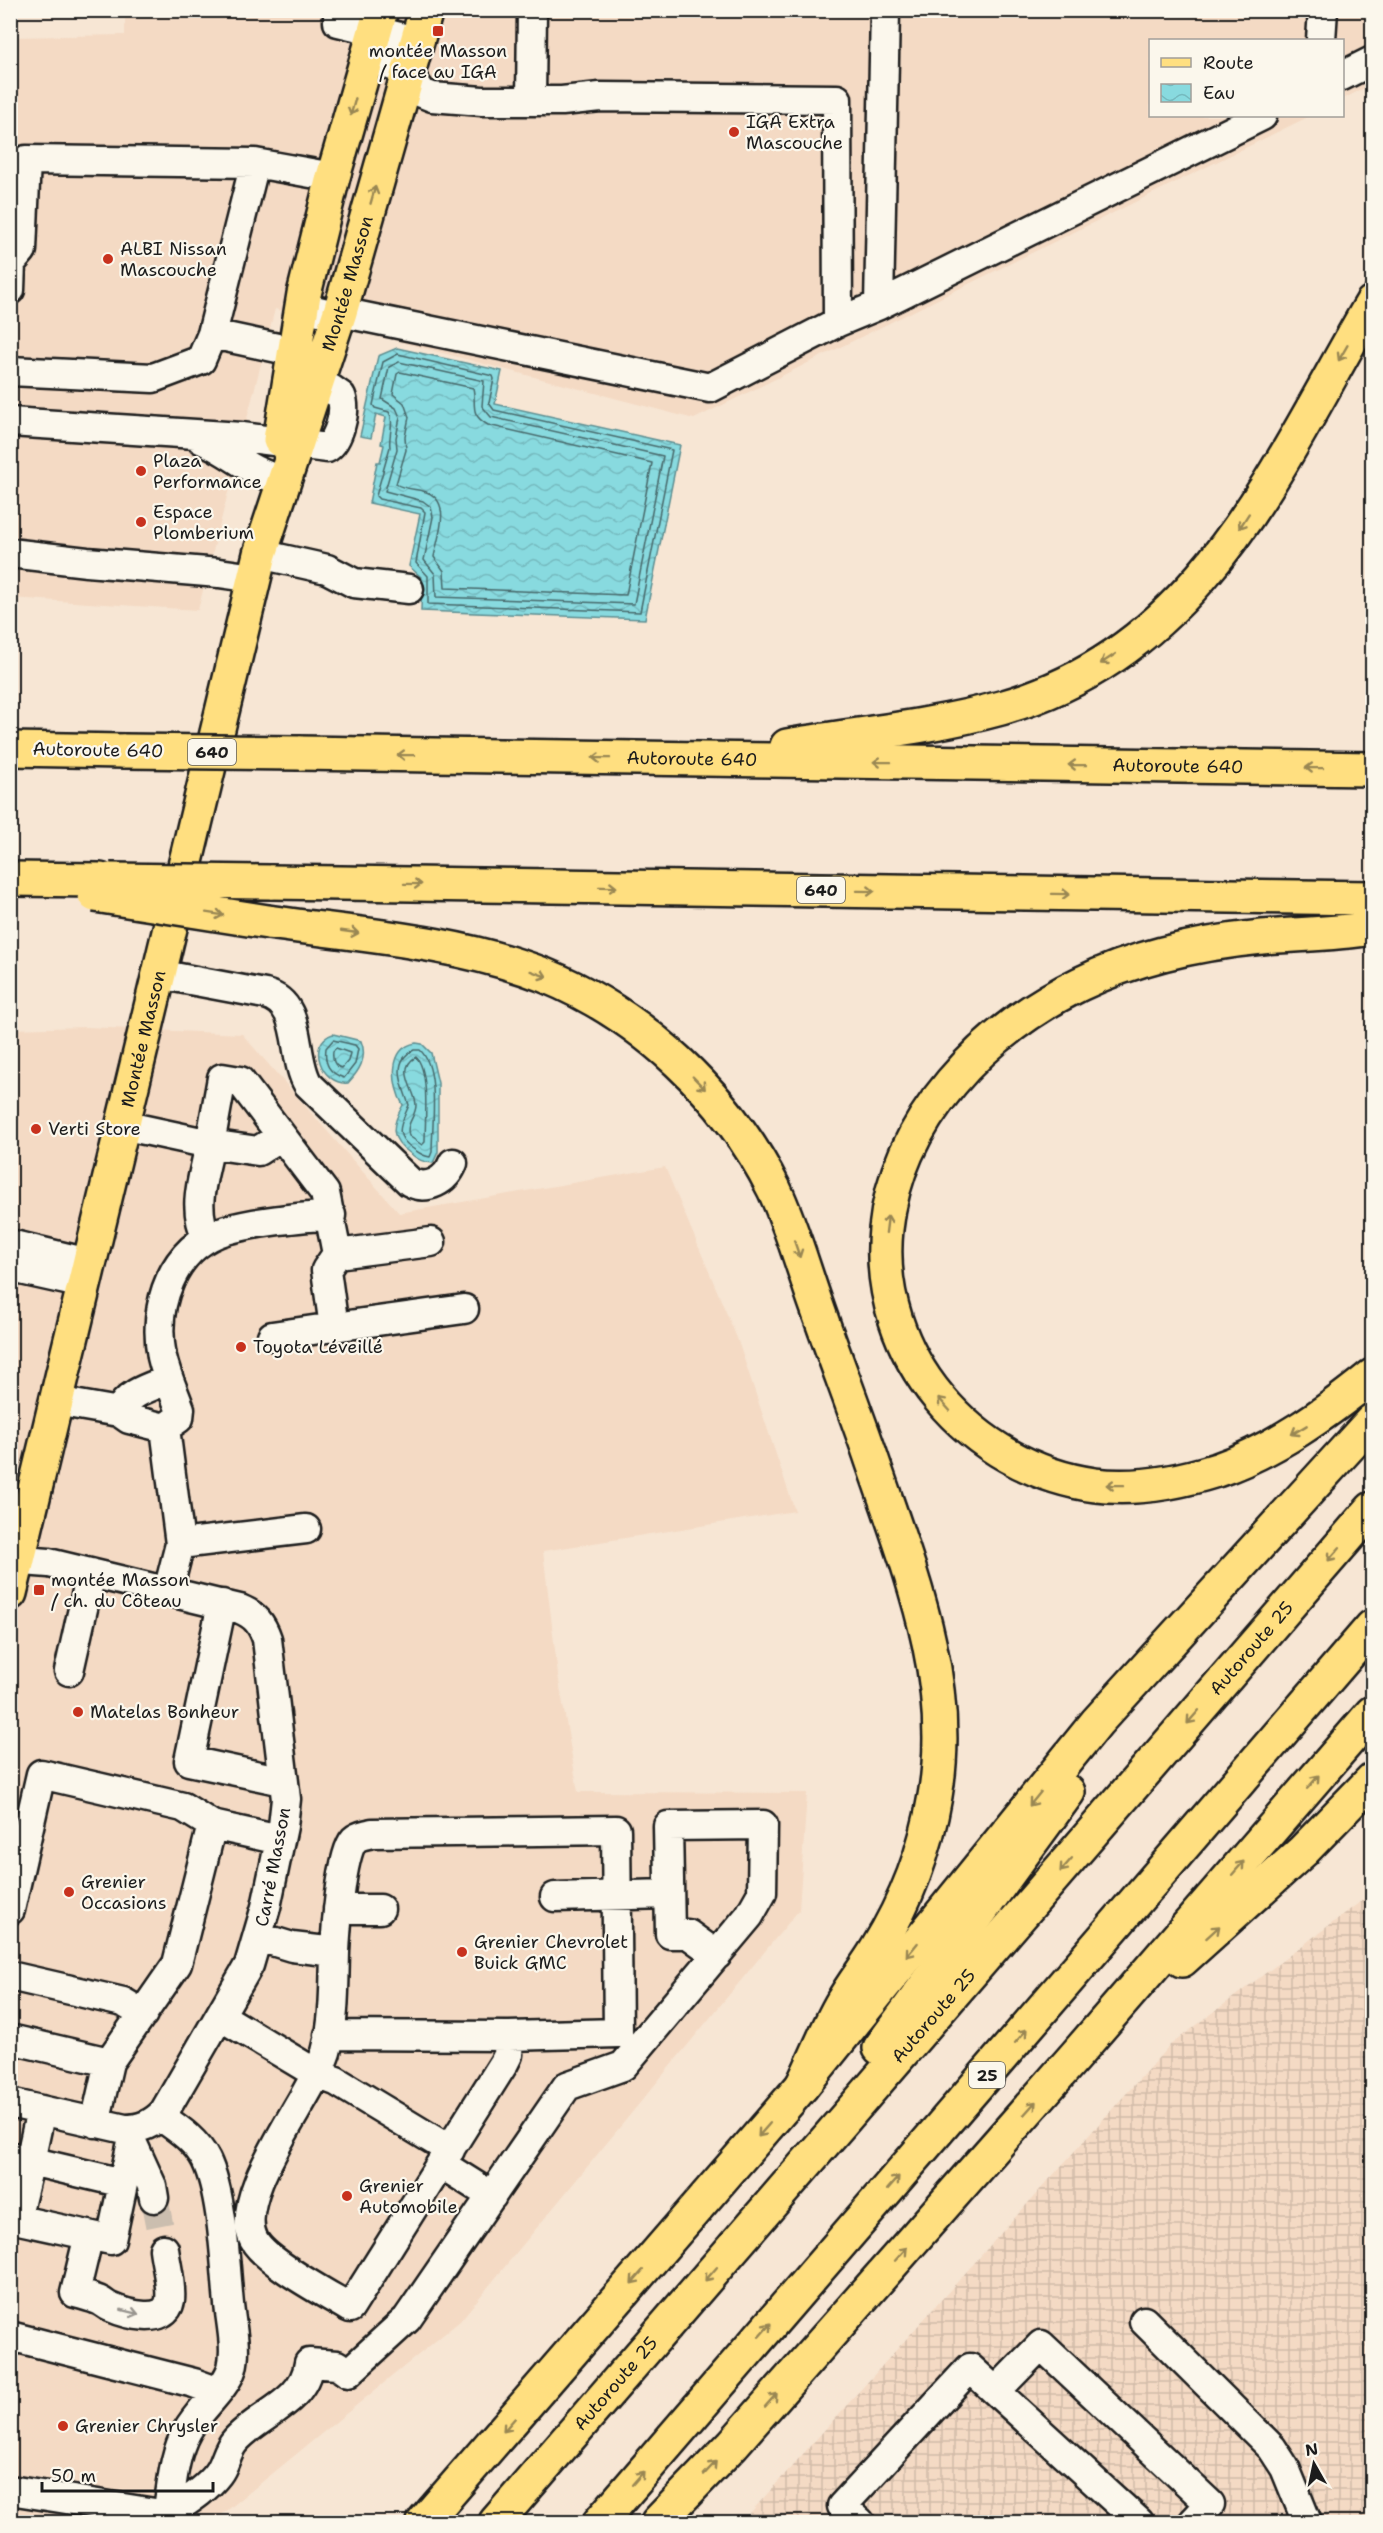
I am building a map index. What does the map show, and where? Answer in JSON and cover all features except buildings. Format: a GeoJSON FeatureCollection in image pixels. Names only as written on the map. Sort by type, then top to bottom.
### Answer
{"type":"FeatureCollection","features":[{"type":"Feature","properties":{"kind":"main road","name":"Montée Masson"},"geometry":{"type":"LineString","coordinates":[[306,368],[340,312],[426,10]]}},
{"type":"Feature","properties":{"kind":"main road","name":"Montée Masson"},"geometry":{"type":"LineString","coordinates":[[10,1593],[22,1555],[86,1274],[306,368],[303,307],[333,177],[374,33]]}},
{"type":"Feature","properties":{"kind":"main road"},"geometry":{"type":"LineString","coordinates":[[702,760],[946,720],[1003,707],[1053,689],[1103,662],[1128,645],[1160,621],[1185,596],[1237,532],[1280,464],[1372,303]]}},
{"type":"Feature","properties":{"kind":"main road","name":"Autoroute 640"},"geometry":{"type":"LineString","coordinates":[[10,749],[1372,769]]}},
{"type":"Feature","properties":{"kind":"main road"},"geometry":{"type":"LineString","coordinates":[[10,880],[97,887],[268,922],[419,942],[482,956],[542,975],[593,999],[642,1030],[705,1090],[743,1137],[775,1191],[796,1245],[918,1598],[933,1659],[940,1739],[936,1791],[918,1865],[880,1945],[843,2000],[802,2086]]}},
{"type":"Feature","properties":{"kind":"main road","name":"640"},"geometry":{"type":"LineString","coordinates":[[97,887],[270,882],[1372,898]]}},
{"type":"Feature","properties":{"kind":"main road"},"geometry":{"type":"LineString","coordinates":[[1372,928],[1240,940],[1153,956],[1125,964],[1079,984],[1037,1009],[993,1042],[965,1068],[938,1099],[924,1120],[911,1142],[894,1186],[886,1230],[886,1251],[890,1292],[900,1332],[915,1364],[934,1393],[965,1426],[1002,1453],[1046,1474],[1098,1485],[1146,1485],[1218,1469],[1261,1451],[1295,1433],[1319,1418],[1372,1376]]}},
{"type":"Feature","properties":{"kind":"main road"},"geometry":{"type":"LineString","coordinates":[[424,2523],[802,2086],[1097,1722],[1372,1421]]}},
{"type":"Feature","properties":{"kind":"main road"},"geometry":{"type":"LineString","coordinates":[[749,2229],[988,1899],[1142,1692],[1326,1473]]}},
{"type":"Feature","properties":{"kind":"main road","name":"Autoroute 25"},"geometry":{"type":"LineString","coordinates":[[496,2523],[1372,1509]]}},
{"type":"Feature","properties":{"kind":"main road","name":"25"},"geometry":{"type":"LineString","coordinates":[[600,2523],[1372,1627]]}},
{"type":"Feature","properties":{"kind":"main road"},"geometry":{"type":"LineString","coordinates":[[658,2523],[733,2444],[1076,2055],[1372,1713]]}},
{"type":"Feature","properties":{"kind":"main road"},"geometry":{"type":"LineString","coordinates":[[1076,2055],[1303,1851],[1372,1780]]}},
{"type":"Feature","properties":{"kind":"main road"},"geometry":{"type":"LineString","coordinates":[[402,2523],[457,2484]]}},
{"type":"Feature","properties":{"kind":"street"},"geometry":{"type":"LineString","coordinates":[[338,10],[338,22],[374,33],[417,41]]}},
{"type":"Feature","properties":{"kind":"street"},"geometry":{"type":"LineString","coordinates":[[531,101],[532,10]]}},
{"type":"Feature","properties":{"kind":"street"},"geometry":{"type":"LineString","coordinates":[[879,305],[885,10]]}},
{"type":"Feature","properties":{"kind":"street"},"geometry":{"type":"LineString","coordinates":[[1321,39],[1323,10]]}},
{"type":"Feature","properties":{"kind":"street"},"geometry":{"type":"LineString","coordinates":[[374,33],[391,64],[408,74],[422,93],[432,97],[483,101],[562,101],[600,97],[837,99],[838,322]]}},
{"type":"Feature","properties":{"kind":"street"},"geometry":{"type":"LineString","coordinates":[[1344,75],[1372,61]]}},
{"type":"Feature","properties":{"kind":"street"},"geometry":{"type":"LineString","coordinates":[[303,307],[327,313],[340,312],[710,388],[838,322],[879,305],[1260,117]]}},
{"type":"Feature","properties":{"kind":"street"},"geometry":{"type":"LineString","coordinates":[[10,290],[11,263],[22,250],[26,160],[255,163],[333,177]]}},
{"type":"Feature","properties":{"kind":"street"},"geometry":{"type":"LineString","coordinates":[[10,371],[153,378],[201,360],[212,334],[255,163]]}},
{"type":"Feature","properties":{"kind":"street"},"geometry":{"type":"LineString","coordinates":[[212,334],[306,368]]}},
{"type":"Feature","properties":{"kind":"street"},"geometry":{"type":"LineString","coordinates":[[10,422],[288,443]]}},
{"type":"Feature","properties":{"kind":"street"},"geometry":{"type":"LineString","coordinates":[[184,434],[203,440],[260,474],[278,479]]}},
{"type":"Feature","properties":{"kind":"street"},"geometry":{"type":"LineString","coordinates":[[10,553],[87,562],[235,574],[257,566],[327,569],[354,583],[409,589]]}},
{"type":"Feature","properties":{"kind":"street"},"geometry":{"type":"LineString","coordinates":[[158,974],[265,994],[280,1000],[290,1012],[299,1064],[308,1084],[410,1182],[417,1185],[437,1182],[450,1170],[453,1163]]}},
{"type":"Feature","properties":{"kind":"street"},"geometry":{"type":"LineString","coordinates":[[207,1238],[198,1211],[222,1078],[240,1081],[325,1193],[337,1254],[326,1270],[334,1327]]}},
{"type":"Feature","properties":{"kind":"street"},"geometry":{"type":"LineString","coordinates":[[122,1125],[210,1144],[258,1151],[282,1136]]}},
{"type":"Feature","properties":{"kind":"street"},"geometry":{"type":"LineString","coordinates":[[56,1401],[119,1412],[129,1419],[165,1428],[179,1418],[180,1409],[168,1380],[160,1344],[160,1327],[165,1289],[180,1261],[207,1238],[225,1230],[331,1215]]}},
{"type":"Feature","properties":{"kind":"street"},"geometry":{"type":"LineString","coordinates":[[337,1254],[430,1242]]}},
{"type":"Feature","properties":{"kind":"street"},"geometry":{"type":"LineString","coordinates":[[13,1257],[86,1274]]}},
{"type":"Feature","properties":{"kind":"street"},"geometry":{"type":"LineString","coordinates":[[272,1336],[464,1309]]}},
{"type":"Feature","properties":{"kind":"street"},"geometry":{"type":"LineString","coordinates":[[119,1412],[122,1404],[132,1396],[168,1380]]}},
{"type":"Feature","properties":{"kind":"street"},"geometry":{"type":"LineString","coordinates":[[165,1428],[180,1544],[168,1591]]}},
{"type":"Feature","properties":{"kind":"street"},"geometry":{"type":"LineString","coordinates":[[180,1544],[306,1529]]}},
{"type":"Feature","properties":{"kind":"street","name":"Carré Masson"},"geometry":{"type":"LineString","coordinates":[[22,1555],[222,1604],[248,1612],[263,1628],[269,1653],[284,1781],[285,1813],[260,1936],[249,1965],[160,2116]]}},
{"type":"Feature","properties":{"kind":"street"},"geometry":{"type":"LineString","coordinates":[[69,1671],[91,1573]]}},
{"type":"Feature","properties":{"kind":"street"},"geometry":{"type":"LineString","coordinates":[[222,1604],[189,1761],[284,1781]]}},
{"type":"Feature","properties":{"kind":"street"},"geometry":{"type":"LineString","coordinates":[[10,1910],[41,1774],[183,1807],[212,1825],[280,1840]]}},
{"type":"Feature","properties":{"kind":"street"},"geometry":{"type":"LineString","coordinates":[[95,2123],[109,2062],[177,1964],[212,1825]]}},
{"type":"Feature","properties":{"kind":"street"},"geometry":{"type":"LineString","coordinates":[[10,2490],[167,2515],[207,2486],[217,2475],[233,2442],[297,2392],[305,2382],[309,2363],[337,2365],[348,2373],[407,2319],[567,2086],[623,2067],[717,1955],[749,1916],[760,1899],[763,1884],[763,1825],[668,1826],[670,1934],[688,1934],[717,1955]]}},
{"type":"Feature","properties":{"kind":"street"},"geometry":{"type":"LineString","coordinates":[[329,2035],[509,2036],[618,2033],[616,1830],[372,1833],[354,1841],[347,1862],[338,1910],[329,2035],[317,2074],[262,2172],[255,2189],[249,2223],[257,2246],[273,2259],[350,2308],[504,2063],[508,2055],[509,2036]]}},
{"type":"Feature","properties":{"kind":"street"},"geometry":{"type":"LineString","coordinates":[[555,1897],[669,1894]]}},
{"type":"Feature","properties":{"kind":"street"},"geometry":{"type":"LineString","coordinates":[[338,1910],[380,1909]]}},
{"type":"Feature","properties":{"kind":"street"},"geometry":{"type":"LineString","coordinates":[[260,1936],[292,1947],[335,1953]]}},
{"type":"Feature","properties":{"kind":"street"},"geometry":{"type":"LineString","coordinates":[[10,1976],[123,2001],[143,2014]]}},
{"type":"Feature","properties":{"kind":"street"},"geometry":{"type":"LineString","coordinates":[[220,2016],[317,2074],[336,2080],[445,2157],[492,2196]]}},
{"type":"Feature","properties":{"kind":"street"},"geometry":{"type":"LineString","coordinates":[[10,2039],[109,2062]]}},
{"type":"Feature","properties":{"kind":"street"},"geometry":{"type":"LineString","coordinates":[[10,2103],[95,2123],[132,2135],[153,2186],[154,2198]]}},
{"type":"Feature","properties":{"kind":"street"},"geometry":{"type":"LineString","coordinates":[[41,2110],[20,2159],[13,2218],[111,2240],[132,2135],[160,2116],[184,2133],[205,2158],[211,2172],[221,2226],[234,2354],[228,2378],[199,2411],[181,2445],[167,2515]]}},
{"type":"Feature","properties":{"kind":"street"},"geometry":{"type":"LineString","coordinates":[[20,2159],[123,2183]]}},
{"type":"Feature","properties":{"kind":"street"},"geometry":{"type":"LineString","coordinates":[[221,2226],[249,2223]]}},
{"type":"Feature","properties":{"kind":"street"},"geometry":{"type":"LineString","coordinates":[[89,2235],[75,2293],[98,2300],[110,2307],[151,2317],[167,2308],[170,2299],[164,2249]]}},
{"type":"Feature","properties":{"kind":"street"},"geometry":{"type":"LineString","coordinates":[[1144,2321],[1272,2448],[1285,2468],[1307,2523]]}},
{"type":"Feature","properties":{"kind":"street"},"geometry":{"type":"LineString","coordinates":[[10,2336],[194,2383],[216,2391]]}},
{"type":"Feature","properties":{"kind":"street"},"geometry":{"type":"LineString","coordinates":[[996,2391],[1041,2345],[1210,2504],[1193,2523]]}},
{"type":"Feature","properties":{"kind":"street"},"geometry":{"type":"LineString","coordinates":[[860,2523],[842,2506],[970,2368],[1139,2523]]}},
{"type":"Feature","properties":{"kind":"shaded area"},"geometry":{"type":"Polygon","coordinates":[[[125,10],[1372,10],[1372,84],[1344,98],[1344,39],[1149,39],[1149,117],[1308,117],[694,419],[275,309],[198,610],[11,598],[10,37],[125,35],[125,10]]]}},
{"type":"Feature","properties":{"kind":"shaded area"},"geometry":{"type":"Polygon","coordinates":[[[87,1027],[242,1034],[399,1213],[665,1167],[737,1338],[795,1511],[543,1551],[558,1675],[578,1792],[807,1793],[799,1910],[460,2321],[213,2522],[11,2522],[10,1029],[87,1027]]]}},
{"type":"Feature","properties":{"kind":"shaded area"},"geometry":{"type":"Polygon","coordinates":[[[1372,1893],[1372,2522],[742,2522],[1169,2046],[1372,1893]]]}},
{"type":"Feature","properties":{"kind":"water"},"geometry":{"type":"Polygon","coordinates":[[[397,348],[502,371],[495,404],[680,445],[645,619],[421,611],[422,578],[409,566],[420,514],[369,503],[377,462],[380,462],[384,445],[381,444],[386,417],[376,414],[371,438],[360,436],[378,356],[397,348]]]}},
{"type":"Feature","properties":{"kind":"water"},"geometry":{"type":"Polygon","coordinates":[[[333,1034],[361,1041],[363,1047],[361,1064],[348,1083],[331,1078],[320,1063],[320,1046],[333,1034]]]}},
{"type":"Feature","properties":{"kind":"water"},"geometry":{"type":"Polygon","coordinates":[[[422,1044],[431,1053],[438,1083],[438,1152],[433,1163],[418,1159],[404,1148],[394,1132],[396,1119],[403,1105],[396,1088],[394,1069],[396,1060],[407,1046],[422,1044]]]}},
{"type":"Feature","properties":{"kind":"tunnel"},"geometry":{"type":"LineString","coordinates":[[154,2198],[164,2249]]}},
{"type":"Feature","properties":{"kind":"place","name":"montée Masson / face au IGA"},"geometry":{"type":"Point","coordinates":[438,31]}},
{"type":"Feature","properties":{"kind":"place","name":"IGA Extra Mascouche"},"geometry":{"type":"Point","coordinates":[734,132]}},
{"type":"Feature","properties":{"kind":"place","name":"ALBI Nissan Mascouche"},"geometry":{"type":"Point","coordinates":[108,259]}},
{"type":"Feature","properties":{"kind":"place","name":"Plaza Performance"},"geometry":{"type":"Point","coordinates":[141,471]}},
{"type":"Feature","properties":{"kind":"place","name":"Espace Plomberium"},"geometry":{"type":"Point","coordinates":[141,522]}},
{"type":"Feature","properties":{"kind":"place","name":"Verti Store"},"geometry":{"type":"Point","coordinates":[36,1129]}},
{"type":"Feature","properties":{"kind":"place","name":"Toyota Léveillé"},"geometry":{"type":"Point","coordinates":[241,1347]}},
{"type":"Feature","properties":{"kind":"place","name":"montée Masson / ch. du Côteau"},"geometry":{"type":"Point","coordinates":[39,1590]}},
{"type":"Feature","properties":{"kind":"place","name":"Matelas Bonheur"},"geometry":{"type":"Point","coordinates":[78,1712]}},
{"type":"Feature","properties":{"kind":"place","name":"Grenier Occasions"},"geometry":{"type":"Point","coordinates":[69,1892]}},
{"type":"Feature","properties":{"kind":"place","name":"Grenier Chevrolet Buick GMC"},"geometry":{"type":"Point","coordinates":[462,1952]}},
{"type":"Feature","properties":{"kind":"place","name":"Grenier Automobile"},"geometry":{"type":"Point","coordinates":[347,2196]}},
{"type":"Feature","properties":{"kind":"place","name":"Grenier Chrysler"},"geometry":{"type":"Point","coordinates":[63,2426]}}]}
